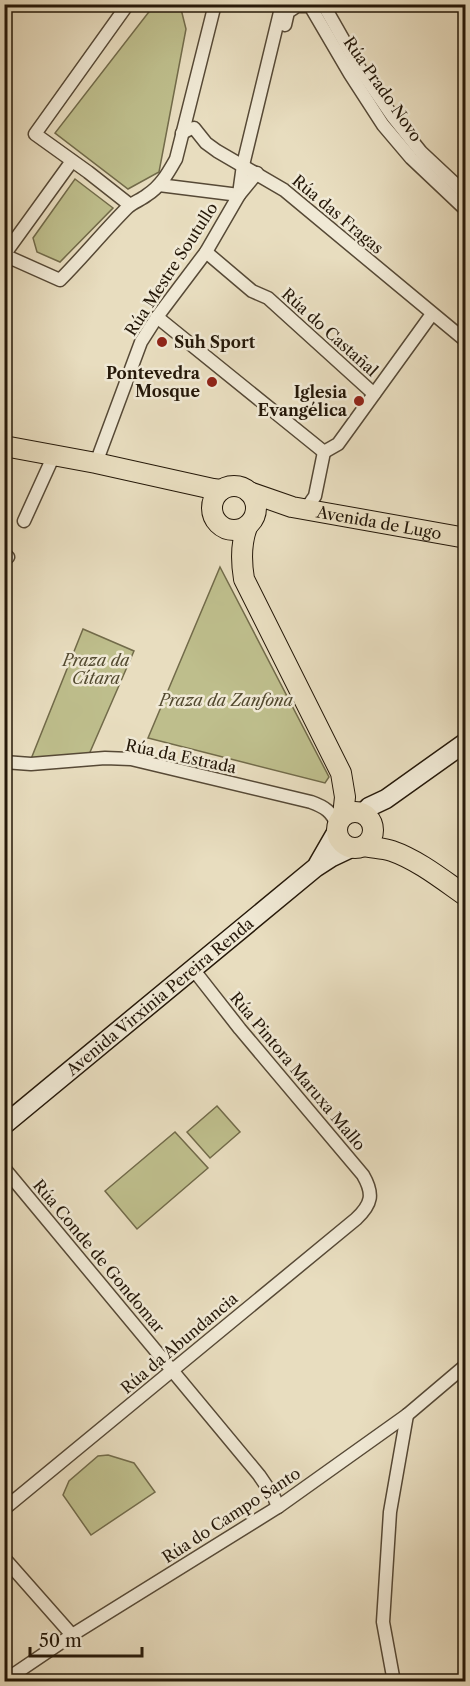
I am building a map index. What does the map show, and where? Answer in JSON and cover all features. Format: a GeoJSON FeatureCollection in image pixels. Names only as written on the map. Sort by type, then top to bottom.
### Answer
{"type":"FeatureCollection","features":[{"type":"Feature","properties":{"kind":"main road"},"geometry":{"type":"LineString","coordinates":[[4,446],[221,490]]}},
{"type":"Feature","properties":{"kind":"main road"},"geometry":{"type":"LineString","coordinates":[[242,567],[230,536],[214,519],[212,512],[213,500],[221,490],[228,486],[243,488],[256,502],[242,546],[244,579],[341,773],[353,788],[358,799],[355,821],[341,841],[358,847],[392,852],[429,871]]}},
{"type":"Feature","properties":{"kind":"main road","name":"Avenida de Lugo"},"geometry":{"type":"LineString","coordinates":[[249,492],[299,508],[465,538]]}},
{"type":"Feature","properties":{"kind":"main road","name":"Avenida de Lugo"},"geometry":{"type":"LineString","coordinates":[[251,521],[268,509],[299,508]]}},
{"type":"Feature","properties":{"kind":"main road"},"geometry":{"type":"LineString","coordinates":[[224,528],[236,531],[251,521]]}},
{"type":"Feature","properties":{"kind":"main road","name":"Avenida Virxinia Pereira Renda"},"geometry":{"type":"LineString","coordinates":[[315,868],[328,849],[369,807],[386,799],[465,742]]}},
{"type":"Feature","properties":{"kind":"main road"},"geometry":{"type":"LineString","coordinates":[[355,821],[372,837],[358,847]]}},
{"type":"Feature","properties":{"kind":"main road"},"geometry":{"type":"LineString","coordinates":[[355,821],[384,832],[429,871],[465,896]]}},
{"type":"Feature","properties":{"kind":"main road","name":"Avenida Virxinia Pereira Renda"},"geometry":{"type":"LineString","coordinates":[[4,1125],[315,868],[332,857],[358,847]]}},
{"type":"Feature","properties":{"kind":"street"},"geometry":{"type":"LineString","coordinates":[[128,4],[35,134],[130,205]]}},
{"type":"Feature","properties":{"kind":"street"},"geometry":{"type":"LineString","coordinates":[[72,161],[4,255],[60,280],[130,205],[147,196],[159,185],[176,159],[215,4]]}},
{"type":"Feature","properties":{"kind":"street","name":"Rúa Mestre Soutullo"},"geometry":{"type":"LineString","coordinates":[[239,195],[243,165],[282,4]]}},
{"type":"Feature","properties":{"kind":"street","name":"Rúa Prado Novo"},"geometry":{"type":"LineString","coordinates":[[323,4],[360,69],[393,117],[420,152],[463,186]]}},
{"type":"Feature","properties":{"kind":"street"},"geometry":{"type":"LineString","coordinates":[[273,42],[282,37],[288,12],[297,6],[310,5]]}},
{"type":"Feature","properties":{"kind":"street","name":"Rúa Prado Novo"},"geometry":{"type":"LineString","coordinates":[[310,5],[383,125],[411,158],[465,210]]}},
{"type":"Feature","properties":{"kind":"street","name":"Rúa das Fragas"},"geometry":{"type":"LineString","coordinates":[[182,133],[194,128],[206,143],[284,190],[465,342]]}},
{"type":"Feature","properties":{"kind":"street","name":"Rúa Mestre Soutullo"},"geometry":{"type":"LineString","coordinates":[[96,463],[141,342],[206,252],[239,195],[257,173]]}},
{"type":"Feature","properties":{"kind":"street"},"geometry":{"type":"LineString","coordinates":[[159,185],[239,195]]}},
{"type":"Feature","properties":{"kind":"street","name":"Rúa do Castañal"},"geometry":{"type":"LineString","coordinates":[[206,252],[252,291],[268,298],[374,394]]}},
{"type":"Feature","properties":{"kind":"street"},"geometry":{"type":"LineString","coordinates":[[299,508],[315,496],[324,452],[338,444],[432,314]]}},
{"type":"Feature","properties":{"kind":"street"},"geometry":{"type":"LineString","coordinates":[[157,317],[324,452]]}},
{"type":"Feature","properties":{"kind":"street"},"geometry":{"type":"LineString","coordinates":[[24,521],[54,455]]}},
{"type":"Feature","properties":{"kind":"street","name":"Rúa da Estrada"},"geometry":{"type":"LineString","coordinates":[[4,762],[31,764],[105,758],[131,759],[312,802],[328,810],[333,816],[355,821]]}},
{"type":"Feature","properties":{"kind":"street","name":"Rúa Pintora Maruxa Mallo"},"geometry":{"type":"LineString","coordinates":[[193,969],[240,1029],[363,1175],[371,1191],[370,1198]]}},
{"type":"Feature","properties":{"kind":"street","name":"Rúa Conde de Gondomar"},"geometry":{"type":"LineString","coordinates":[[4,1168],[259,1475],[278,1507]]}},
{"type":"Feature","properties":{"kind":"street","name":"Rúa da Abundancia"},"geometry":{"type":"LineString","coordinates":[[4,1509],[356,1219],[368,1206],[370,1198]]}},
{"type":"Feature","properties":{"kind":"street","name":"Rúa do Campo Santo"},"geometry":{"type":"LineString","coordinates":[[4,1681],[72,1635],[278,1507],[407,1415],[465,1365]]}},
{"type":"Feature","properties":{"kind":"street"},"geometry":{"type":"LineString","coordinates":[[394,1682],[383,1622],[390,1512],[407,1415]]}},
{"type":"Feature","properties":{"kind":"street"},"geometry":{"type":"LineString","coordinates":[[4,1558],[72,1635]]}},
{"type":"Feature","properties":{"kind":"green space"},"geometry":{"type":"Polygon","coordinates":[[[155,4],[180,5],[186,29],[159,172],[128,189],[55,133],[155,4]]]}},
{"type":"Feature","properties":{"kind":"green space"},"geometry":{"type":"Polygon","coordinates":[[[75,179],[113,208],[60,262],[37,252],[33,238],[75,179]]]}},
{"type":"Feature","properties":{"kind":"green space","name":"Praza da Zanfona"},"geometry":{"type":"Polygon","coordinates":[[[220,567],[329,777],[325,783],[148,738],[220,567]]]}},
{"type":"Feature","properties":{"kind":"green space","name":"Praza da Cítara"},"geometry":{"type":"Polygon","coordinates":[[[83,629],[134,651],[87,759],[29,764],[83,629]]]}},
{"type":"Feature","properties":{"kind":"green space"},"geometry":{"type":"Polygon","coordinates":[[[217,1106],[240,1132],[210,1158],[187,1132],[217,1106]]]}},
{"type":"Feature","properties":{"kind":"green space"},"geometry":{"type":"Polygon","coordinates":[[[175,1132],[208,1168],[137,1229],[105,1191],[175,1132]]]}},
{"type":"Feature","properties":{"kind":"green space"},"geometry":{"type":"Polygon","coordinates":[[[108,1455],[134,1463],[155,1492],[91,1535],[63,1495],[69,1481],[98,1456],[108,1455]]]}},
{"type":"Feature","properties":{"kind":"place","name":"Suh Sport"},"geometry":{"type":"Point","coordinates":[162,342]}},
{"type":"Feature","properties":{"kind":"place","name":"Pontevedra Mosque"},"geometry":{"type":"Point","coordinates":[212,382]}},
{"type":"Feature","properties":{"kind":"place","name":"Iglesia Evangélica"},"geometry":{"type":"Point","coordinates":[359,401]}}]}
